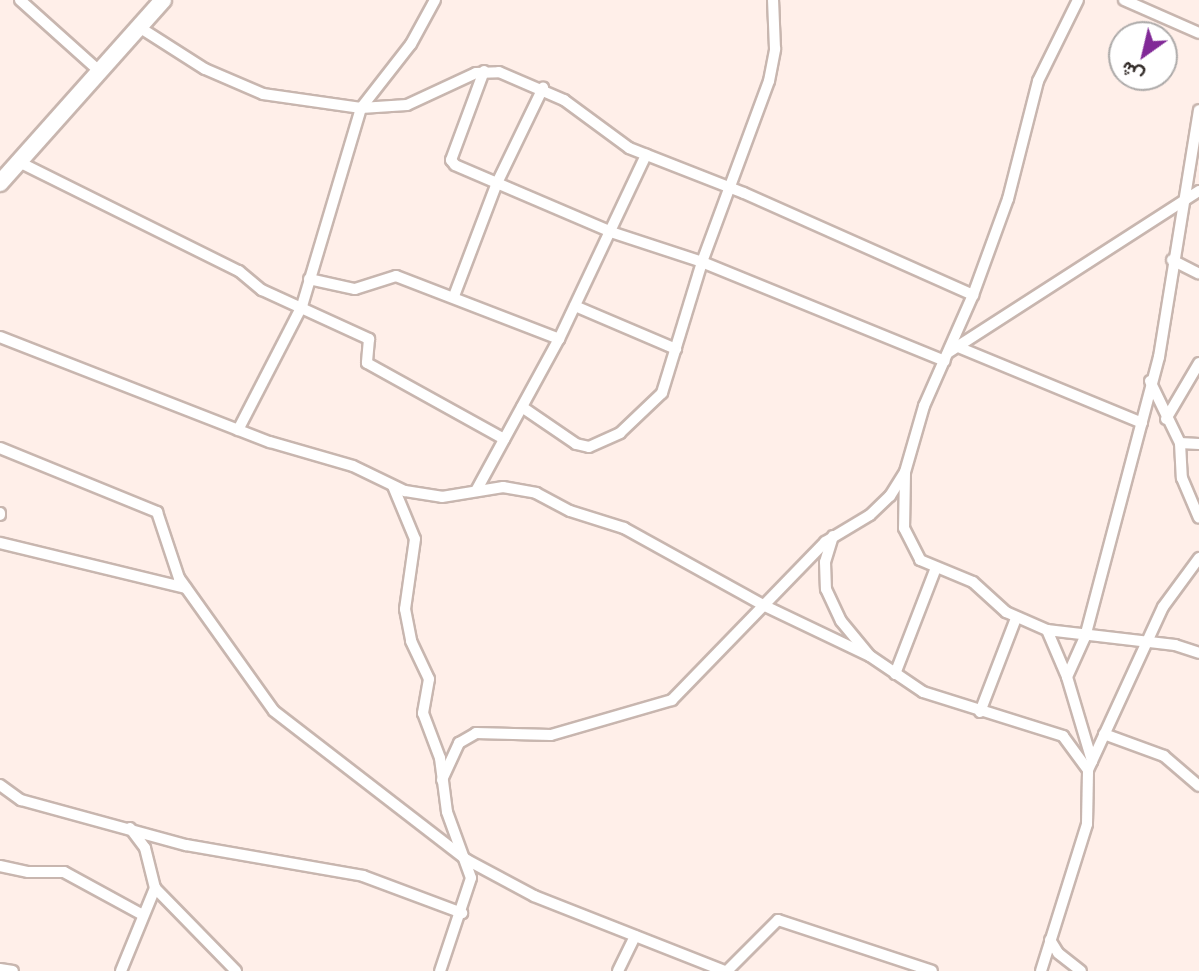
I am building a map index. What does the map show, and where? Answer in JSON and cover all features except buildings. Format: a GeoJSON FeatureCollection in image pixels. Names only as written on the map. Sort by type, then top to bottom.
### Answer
{"type":"FeatureCollection","features":[{"type":"Feature","properties":{"kind":"street"},"geometry":{"type":"LineString","coordinates":[[20,0],[99,71]]}},
{"type":"Feature","properties":{"kind":"street"},"geometry":{"type":"LineString","coordinates":[[238,430],[302,306],[361,107],[405,53],[435,0]]}},
{"type":"Feature","properties":{"kind":"street"},"geometry":{"type":"LineString","coordinates":[[522,407],[576,444],[597,444],[620,433],[654,405],[676,349],[702,262],[773,65],[773,0]]}},
{"type":"Feature","properties":{"kind":"street"},"geometry":{"type":"LineString","coordinates":[[1078,0],[1033,94],[1013,185],[951,353],[924,406],[905,471],[907,540],[920,560],[973,582],[1016,618],[1047,630],[1085,637],[1144,642],[1199,653]]}},
{"type":"Feature","properties":{"kind":"street"},"geometry":{"type":"LineString","coordinates":[[1124,0],[1199,33]]}},
{"type":"Feature","properties":{"kind":"street"},"geometry":{"type":"LineString","coordinates":[[0,183],[139,27],[155,3]]}},
{"type":"Feature","properties":{"kind":"street"},"geometry":{"type":"LineString","coordinates":[[139,27],[205,69],[251,90],[361,107],[407,105],[484,71],[542,88],[582,111],[618,141],[646,155],[730,187],[973,295]]}},
{"type":"Feature","properties":{"kind":"street"},"geometry":{"type":"LineString","coordinates":[[484,71],[451,161],[611,232],[702,262],[1142,423]]}},
{"type":"Feature","properties":{"kind":"street"},"geometry":{"type":"LineString","coordinates":[[454,296],[497,183],[542,88]]}},
{"type":"Feature","properties":{"kind":"street"},"geometry":{"type":"LineString","coordinates":[[1067,677],[1085,637],[1142,423],[1150,381],[1159,357],[1172,260],[1199,110]]}},
{"type":"Feature","properties":{"kind":"street"},"geometry":{"type":"LineString","coordinates":[[476,491],[559,339],[646,155]]}},
{"type":"Feature","properties":{"kind":"street"},"geometry":{"type":"LineString","coordinates":[[19,162],[239,271],[262,290],[302,306],[369,339],[367,363],[504,439]]}},
{"type":"Feature","properties":{"kind":"street"},"geometry":{"type":"LineString","coordinates":[[951,353],[1184,198],[1199,191]]}},
{"type":"Feature","properties":{"kind":"street"},"geometry":{"type":"LineString","coordinates":[[1172,260],[1199,275]]}},
{"type":"Feature","properties":{"kind":"street"},"geometry":{"type":"LineString","coordinates":[[309,279],[355,289],[396,276],[454,296],[559,339]]}},
{"type":"Feature","properties":{"kind":"street"},"geometry":{"type":"LineString","coordinates":[[575,306],[676,349]]}},
{"type":"Feature","properties":{"kind":"street"},"geometry":{"type":"LineString","coordinates":[[0,337],[238,430],[353,467],[393,486],[442,497],[517,488],[536,493],[570,511],[624,528],[765,606],[870,656],[923,692],[1063,736],[1090,766]]}},
{"type":"Feature","properties":{"kind":"street"},"geometry":{"type":"LineString","coordinates":[[1166,419],[1199,363]]}},
{"type":"Feature","properties":{"kind":"street"},"geometry":{"type":"LineString","coordinates":[[1150,381],[1166,419],[1180,443],[1182,478],[1199,518]]}},
{"type":"Feature","properties":{"kind":"street"},"geometry":{"type":"LineString","coordinates":[[1180,443],[1199,444]]}},
{"type":"Feature","properties":{"kind":"street"},"geometry":{"type":"LineString","coordinates":[[0,448],[157,512],[174,569],[274,710],[467,860],[534,897],[725,971],[778,920],[932,971]]}},
{"type":"Feature","properties":{"kind":"street"},"geometry":{"type":"LineString","coordinates":[[442,780],[459,743],[476,733],[540,737],[664,704],[684,691],[834,535],[879,507],[905,471]]}},
{"type":"Feature","properties":{"kind":"street"},"geometry":{"type":"LineString","coordinates":[[393,486],[415,539],[405,609],[411,641],[429,679],[423,713],[438,749],[447,812],[467,860],[471,887],[440,971]]}},
{"type":"Feature","properties":{"kind":"street"},"geometry":{"type":"LineString","coordinates":[[834,535],[825,562],[826,589],[841,621],[870,656]]}},
{"type":"Feature","properties":{"kind":"street"},"geometry":{"type":"LineString","coordinates":[[0,543],[186,588]]}},
{"type":"Feature","properties":{"kind":"street"},"geometry":{"type":"LineString","coordinates":[[1090,766],[1144,642],[1169,596],[1198,561]]}},
{"type":"Feature","properties":{"kind":"street"},"geometry":{"type":"LineString","coordinates":[[895,674],[936,568]]}},
{"type":"Feature","properties":{"kind":"street"},"geometry":{"type":"LineString","coordinates":[[980,712],[1016,618]]}},
{"type":"Feature","properties":{"kind":"street"},"geometry":{"type":"LineString","coordinates":[[1041,971],[1087,824],[1090,766],[1067,677],[1047,630]]}},
{"type":"Feature","properties":{"kind":"street"},"geometry":{"type":"LineString","coordinates":[[1104,734],[1164,756],[1199,786]]}},
{"type":"Feature","properties":{"kind":"street"},"geometry":{"type":"LineString","coordinates":[[0,785],[21,800],[130,827],[186,845],[363,876],[462,913]]}},
{"type":"Feature","properties":{"kind":"street"},"geometry":{"type":"LineString","coordinates":[[130,827],[145,848],[155,888],[236,971]]}},
{"type":"Feature","properties":{"kind":"street"},"geometry":{"type":"LineString","coordinates":[[0,866],[29,872],[64,872],[141,914]]}},
{"type":"Feature","properties":{"kind":"street"},"geometry":{"type":"LineString","coordinates":[[121,971],[141,914],[155,888]]}},
{"type":"Feature","properties":{"kind":"street"},"geometry":{"type":"LineString","coordinates":[[618,971],[635,936]]}},
{"type":"Feature","properties":{"kind":"street"},"geometry":{"type":"LineString","coordinates":[[1050,940],[1058,953],[1081,971]]}},
{"type":"Feature","properties":{"kind":"street"},"geometry":{"type":"LineString","coordinates":[[0,969],[13,971]]}}]}
